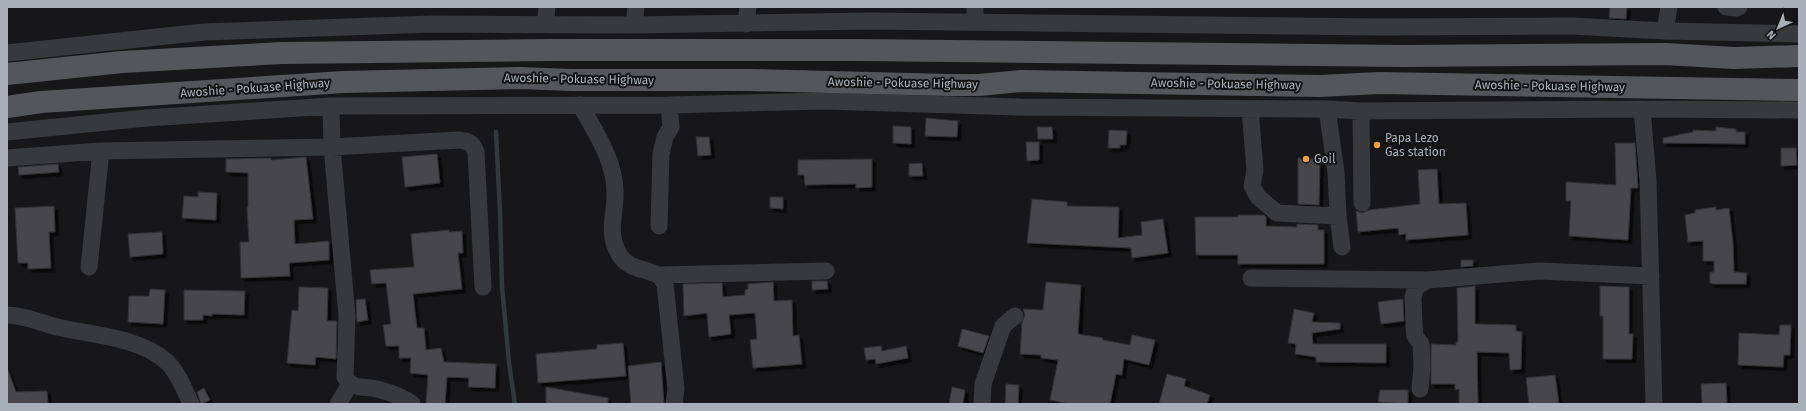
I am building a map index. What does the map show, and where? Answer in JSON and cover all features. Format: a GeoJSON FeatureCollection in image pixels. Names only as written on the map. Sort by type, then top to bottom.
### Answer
{"type":"FeatureCollection","features":[{"type":"Feature","properties":{"kind":"main road"},"geometry":{"type":"LineString","coordinates":[[7,74],[122,62],[282,53],[550,50],[954,51],[1404,56],[1665,54],[1734,58],[1799,56]]}},
{"type":"Feature","properties":{"kind":"main road"},"geometry":{"type":"LineString","coordinates":[[949,85],[954,51]]}},
{"type":"Feature","properties":{"kind":"main road"},"geometry":{"type":"LineString","coordinates":[[1723,88],[1734,58]]}},
{"type":"Feature","properties":{"kind":"main road","name":"Awoshie - Pokuase Highway"},"geometry":{"type":"LineString","coordinates":[[7,107],[41,102],[299,85],[520,78],[580,80],[750,80],[949,85],[979,85],[1021,81],[1320,86],[1379,84],[1799,90]]}},
{"type":"Feature","properties":{"kind":"street"},"geometry":{"type":"LineString","coordinates":[[545,24],[547,7]]}},
{"type":"Feature","properties":{"kind":"street"},"geometry":{"type":"LineString","coordinates":[[634,25],[636,7]]}},
{"type":"Feature","properties":{"kind":"street"},"geometry":{"type":"LineString","coordinates":[[746,24],[748,7]]}},
{"type":"Feature","properties":{"kind":"street"},"geometry":{"type":"LineString","coordinates":[[1666,31],[1669,7]]}},
{"type":"Feature","properties":{"kind":"street"},"geometry":{"type":"LineString","coordinates":[[1726,7],[1739,7]]}},
{"type":"Feature","properties":{"kind":"street"},"geometry":{"type":"LineString","coordinates":[[7,53],[204,32],[432,24],[746,24],[870,21],[975,15],[1380,27],[1572,26],[1666,31],[1799,34]]}},
{"type":"Feature","properties":{"kind":"street"},"geometry":{"type":"LineString","coordinates":[[7,132],[146,118],[330,106],[669,105],[824,101],[1020,107],[1327,109],[1361,112],[1642,109],[1799,110]]}},
{"type":"Feature","properties":{"kind":"street"},"geometry":{"type":"LineString","coordinates":[[580,105],[595,130],[612,168],[615,192],[611,226],[612,237],[619,254],[625,262],[635,268],[659,275],[826,271]]}},
{"type":"Feature","properties":{"kind":"street"},"geometry":{"type":"LineString","coordinates":[[659,226],[661,154],[665,137],[671,127],[669,105]]}},
{"type":"Feature","properties":{"kind":"street"},"geometry":{"type":"LineString","coordinates":[[330,106],[332,147],[347,316],[345,376],[352,385],[353,404]]}},
{"type":"Feature","properties":{"kind":"street"},"geometry":{"type":"LineString","coordinates":[[1250,109],[1254,170],[1252,186],[1258,197],[1277,212],[1338,216]]}},
{"type":"Feature","properties":{"kind":"street"},"geometry":{"type":"LineString","coordinates":[[1327,109],[1336,172],[1338,216],[1342,247]]}},
{"type":"Feature","properties":{"kind":"street"},"geometry":{"type":"LineString","coordinates":[[1642,109],[1648,181],[1654,404]]}},
{"type":"Feature","properties":{"kind":"street"},"geometry":{"type":"LineString","coordinates":[[1361,112],[1362,203]]}},
{"type":"Feature","properties":{"kind":"street"},"geometry":{"type":"LineString","coordinates":[[7,158],[101,151],[332,147],[459,140],[469,142],[475,147],[476,152],[484,287]]}},
{"type":"Feature","properties":{"kind":"street"},"geometry":{"type":"LineString","coordinates":[[89,267],[101,151]]}},
{"type":"Feature","properties":{"kind":"street"},"geometry":{"type":"LineString","coordinates":[[1251,278],[1428,280],[1539,271],[1651,276]]}},
{"type":"Feature","properties":{"kind":"street"},"geometry":{"type":"LineString","coordinates":[[659,275],[665,284],[667,297],[676,389],[674,404]]}},
{"type":"Feature","properties":{"kind":"street"},"geometry":{"type":"LineString","coordinates":[[1420,390],[1422,366],[1421,344],[1415,336],[1413,297],[1416,287],[1428,280]]}},
{"type":"Feature","properties":{"kind":"street"},"geometry":{"type":"LineString","coordinates":[[7,316],[18,315],[55,326],[112,337],[146,348],[167,362],[192,404]]}},
{"type":"Feature","properties":{"kind":"street"},"geometry":{"type":"LineString","coordinates":[[982,404],[983,384],[1003,326],[1015,316]]}},
{"type":"Feature","properties":{"kind":"street"},"geometry":{"type":"LineString","coordinates":[[338,404],[352,385]]}},
{"type":"Feature","properties":{"kind":"street"},"geometry":{"type":"LineString","coordinates":[[352,385],[377,389],[405,399],[412,404]]}},
{"type":"Feature","properties":{"kind":"building"},"geometry":{"type":"Polygon","coordinates":[[[1610,7],[1627,7],[1626,19],[1609,18],[1610,7]]]}},
{"type":"Feature","properties":{"kind":"building"},"geometry":{"type":"Polygon","coordinates":[[[926,118],[958,121],[957,137],[925,136],[926,118]]]}},
{"type":"Feature","properties":{"kind":"building"},"geometry":{"type":"Polygon","coordinates":[[[893,126],[911,127],[911,144],[893,143],[893,126]]]}},
{"type":"Feature","properties":{"kind":"building"},"geometry":{"type":"Polygon","coordinates":[[[1037,127],[1052,127],[1053,139],[1038,139],[1037,127]]]}},
{"type":"Feature","properties":{"kind":"building"},"geometry":{"type":"Polygon","coordinates":[[[1716,127],[1736,129],[1736,132],[1745,132],[1745,144],[1663,143],[1663,138],[1693,132],[1693,130],[1716,131],[1716,127]]]}},
{"type":"Feature","properties":{"kind":"building"},"geometry":{"type":"Polygon","coordinates":[[[1109,130],[1127,131],[1126,145],[1120,145],[1120,148],[1108,148],[1109,130]]]}},
{"type":"Feature","properties":{"kind":"building"},"geometry":{"type":"Polygon","coordinates":[[[696,137],[709,137],[711,155],[698,156],[696,137]]]}},
{"type":"Feature","properties":{"kind":"building"},"geometry":{"type":"Polygon","coordinates":[[[1026,142],[1039,142],[1039,160],[1027,161],[1026,142]]]}},
{"type":"Feature","properties":{"kind":"building"},"geometry":{"type":"Polygon","coordinates":[[[1615,143],[1635,143],[1638,188],[1631,188],[1628,240],[1569,236],[1571,201],[1566,201],[1566,182],[1616,185],[1615,143]]]}},
{"type":"Feature","properties":{"kind":"building"},"geometry":{"type":"Polygon","coordinates":[[[1781,148],[1796,148],[1797,165],[1781,166],[1781,148]]]}},
{"type":"Feature","properties":{"kind":"building"},"geometry":{"type":"Polygon","coordinates":[[[437,154],[440,183],[405,187],[402,157],[437,154]]]}},
{"type":"Feature","properties":{"kind":"building"},"geometry":{"type":"Polygon","coordinates":[[[306,157],[313,219],[294,220],[295,244],[329,241],[329,260],[289,263],[290,276],[241,278],[240,242],[249,242],[247,207],[248,173],[226,172],[226,159],[271,158],[271,160],[306,157]]]}},
{"type":"Feature","properties":{"kind":"building"},"geometry":{"type":"Polygon","coordinates":[[[1298,158],[1320,159],[1319,205],[1298,204],[1298,158]]]}},
{"type":"Feature","properties":{"kind":"building"},"geometry":{"type":"Polygon","coordinates":[[[872,159],[872,187],[856,188],[856,184],[805,185],[804,175],[798,175],[798,160],[872,159]]]}},
{"type":"Feature","properties":{"kind":"building"},"geometry":{"type":"Polygon","coordinates":[[[922,163],[923,176],[909,176],[909,164],[922,163]]]}},
{"type":"Feature","properties":{"kind":"building"},"geometry":{"type":"Polygon","coordinates":[[[58,164],[59,172],[19,175],[18,167],[58,164]]]}},
{"type":"Feature","properties":{"kind":"building"},"geometry":{"type":"Polygon","coordinates":[[[1437,169],[1439,204],[1466,203],[1468,235],[1406,240],[1406,234],[1399,235],[1398,228],[1358,232],[1356,211],[1362,213],[1369,210],[1420,204],[1418,170],[1437,169]]]}},
{"type":"Feature","properties":{"kind":"building"},"geometry":{"type":"Polygon","coordinates":[[[198,192],[217,193],[216,220],[182,218],[184,196],[198,197],[198,192]]]}},
{"type":"Feature","properties":{"kind":"building"},"geometry":{"type":"Polygon","coordinates":[[[770,197],[783,197],[783,209],[770,208],[770,197]]]}},
{"type":"Feature","properties":{"kind":"building"},"geometry":{"type":"Polygon","coordinates":[[[1032,199],[1067,202],[1067,206],[1119,207],[1118,238],[1142,235],[1141,222],[1163,219],[1168,253],[1132,258],[1131,248],[1027,243],[1032,199]]]}},
{"type":"Feature","properties":{"kind":"building"},"geometry":{"type":"Polygon","coordinates":[[[54,206],[55,232],[49,232],[51,268],[28,269],[28,263],[18,263],[15,208],[54,206]]]}},
{"type":"Feature","properties":{"kind":"building"},"geometry":{"type":"Polygon","coordinates":[[[1716,207],[1716,210],[1729,208],[1733,243],[1734,272],[1747,273],[1746,284],[1710,283],[1710,272],[1714,272],[1714,261],[1703,261],[1703,241],[1688,242],[1685,215],[1695,213],[1695,210],[1716,207]]]}},
{"type":"Feature","properties":{"kind":"building"},"geometry":{"type":"Polygon","coordinates":[[[1238,215],[1264,215],[1266,217],[1266,226],[1297,227],[1297,224],[1318,225],[1318,230],[1324,230],[1324,264],[1238,264],[1238,255],[1196,255],[1195,217],[1238,217],[1238,215]]]}},
{"type":"Feature","properties":{"kind":"building"},"geometry":{"type":"Polygon","coordinates":[[[449,230],[449,232],[462,231],[463,253],[458,253],[462,289],[413,294],[417,328],[424,328],[426,350],[441,348],[444,362],[496,364],[495,388],[468,387],[469,378],[447,377],[445,404],[426,404],[428,375],[410,373],[411,358],[399,358],[399,346],[386,346],[383,325],[391,324],[386,283],[372,284],[370,270],[414,267],[411,234],[449,230]]]}},
{"type":"Feature","properties":{"kind":"building"},"geometry":{"type":"Polygon","coordinates":[[[162,232],[163,254],[130,257],[128,234],[162,232]]]}},
{"type":"Feature","properties":{"kind":"building"},"geometry":{"type":"Polygon","coordinates":[[[1461,260],[1473,260],[1473,266],[1461,267],[1461,260]]]}},
{"type":"Feature","properties":{"kind":"building"},"geometry":{"type":"Polygon","coordinates":[[[812,281],[827,281],[828,289],[812,290],[812,281]]]}},
{"type":"Feature","properties":{"kind":"building"},"geometry":{"type":"Polygon","coordinates":[[[773,282],[774,301],[792,300],[793,336],[799,335],[802,364],[753,368],[750,340],[757,339],[755,313],[729,315],[731,334],[709,337],[707,313],[684,316],[683,284],[722,283],[723,297],[745,295],[745,290],[748,289],[748,284],[773,282]]]}},
{"type":"Feature","properties":{"kind":"building"},"geometry":{"type":"Polygon","coordinates":[[[1046,282],[1081,285],[1078,334],[1103,338],[1103,340],[1130,345],[1132,335],[1155,340],[1149,365],[1124,359],[1122,375],[1116,374],[1110,404],[1070,404],[1050,400],[1058,360],[1041,358],[1041,355],[1020,354],[1022,323],[1025,315],[1023,309],[1043,310],[1046,282]]]}},
{"type":"Feature","properties":{"kind":"building"},"geometry":{"type":"Polygon","coordinates":[[[1475,286],[1475,324],[1516,325],[1516,331],[1522,332],[1521,369],[1510,370],[1509,353],[1477,352],[1478,404],[1459,404],[1459,389],[1455,390],[1455,384],[1431,384],[1431,344],[1456,345],[1456,342],[1458,342],[1457,288],[1475,286]]]}},
{"type":"Feature","properties":{"kind":"building"},"geometry":{"type":"Polygon","coordinates":[[[1600,286],[1629,287],[1629,334],[1633,334],[1632,359],[1603,359],[1603,316],[1600,316],[1600,286]]]}},
{"type":"Feature","properties":{"kind":"building"},"geometry":{"type":"Polygon","coordinates":[[[299,287],[328,288],[327,321],[337,321],[336,359],[316,357],[315,365],[287,363],[292,310],[298,311],[299,287]]]}},
{"type":"Feature","properties":{"kind":"building"},"geometry":{"type":"Polygon","coordinates":[[[150,289],[165,290],[163,324],[128,322],[129,296],[149,296],[150,289]]]}},
{"type":"Feature","properties":{"kind":"building"},"geometry":{"type":"Polygon","coordinates":[[[184,290],[245,291],[244,315],[212,314],[212,316],[203,315],[203,320],[184,320],[184,290]]]}},
{"type":"Feature","properties":{"kind":"building"},"geometry":{"type":"Polygon","coordinates":[[[365,299],[368,320],[357,322],[356,300],[365,299]]]}},
{"type":"Feature","properties":{"kind":"building"},"geometry":{"type":"Polygon","coordinates":[[[1403,299],[1404,321],[1381,324],[1378,302],[1403,299]]]}},
{"type":"Feature","properties":{"kind":"building"},"geometry":{"type":"Polygon","coordinates":[[[1294,309],[1314,313],[1312,322],[1340,323],[1340,329],[1312,333],[1313,344],[1386,344],[1386,363],[1316,362],[1316,357],[1295,354],[1296,344],[1288,343],[1294,309]]]}},
{"type":"Feature","properties":{"kind":"building"},"geometry":{"type":"Polygon","coordinates":[[[1780,325],[1791,325],[1790,355],[1784,355],[1783,367],[1738,365],[1739,333],[1779,335],[1780,325]]]}},
{"type":"Feature","properties":{"kind":"building"},"geometry":{"type":"Polygon","coordinates":[[[962,329],[989,336],[983,353],[958,346],[962,329]]]}},
{"type":"Feature","properties":{"kind":"building"},"geometry":{"type":"Polygon","coordinates":[[[623,343],[626,376],[538,383],[536,354],[597,349],[597,345],[623,343]]]}},
{"type":"Feature","properties":{"kind":"building"},"geometry":{"type":"Polygon","coordinates":[[[881,346],[882,351],[906,346],[908,358],[876,364],[875,359],[866,360],[864,348],[881,346]]]}},
{"type":"Feature","properties":{"kind":"building"},"geometry":{"type":"Polygon","coordinates":[[[661,362],[664,404],[631,404],[628,366],[661,362]]]}},
{"type":"Feature","properties":{"kind":"building"},"geometry":{"type":"Polygon","coordinates":[[[7,370],[16,392],[47,391],[48,404],[7,404],[7,370]]]}},
{"type":"Feature","properties":{"kind":"building"},"geometry":{"type":"Polygon","coordinates":[[[1167,374],[1186,379],[1184,386],[1210,395],[1207,404],[1159,404],[1167,374]]]}},
{"type":"Feature","properties":{"kind":"building"},"geometry":{"type":"Polygon","coordinates":[[[1555,375],[1559,404],[1529,404],[1526,378],[1555,375]]]}},
{"type":"Feature","properties":{"kind":"building"},"geometry":{"type":"Polygon","coordinates":[[[1726,383],[1727,404],[1702,404],[1701,384],[1726,383]]]}},
{"type":"Feature","properties":{"kind":"building"},"geometry":{"type":"Polygon","coordinates":[[[1006,384],[1019,385],[1018,404],[1005,404],[1006,384]]]}},
{"type":"Feature","properties":{"kind":"building"},"geometry":{"type":"Polygon","coordinates":[[[546,387],[608,398],[608,404],[546,404],[546,387]]]}},
{"type":"Feature","properties":{"kind":"building"},"geometry":{"type":"Polygon","coordinates":[[[952,387],[965,390],[963,404],[949,404],[952,387]]]}},
{"type":"Feature","properties":{"kind":"building"},"geometry":{"type":"Polygon","coordinates":[[[204,388],[210,400],[201,404],[197,392],[204,388]]]}},
{"type":"Feature","properties":{"kind":"building"},"geometry":{"type":"Polygon","coordinates":[[[1380,390],[1408,390],[1408,404],[1378,402],[1380,390]]]}},
{"type":"Feature","properties":{"kind":"waterway"},"geometry":{"type":"LineString","coordinates":[[496,132],[502,286],[509,363],[515,404]]}},
{"type":"Feature","properties":{"kind":"place","name":"Papa Lezo Gas station"},"geometry":{"type":"Point","coordinates":[1377,145]}},
{"type":"Feature","properties":{"kind":"place","name":"Goil"},"geometry":{"type":"Point","coordinates":[1306,159]}}]}
